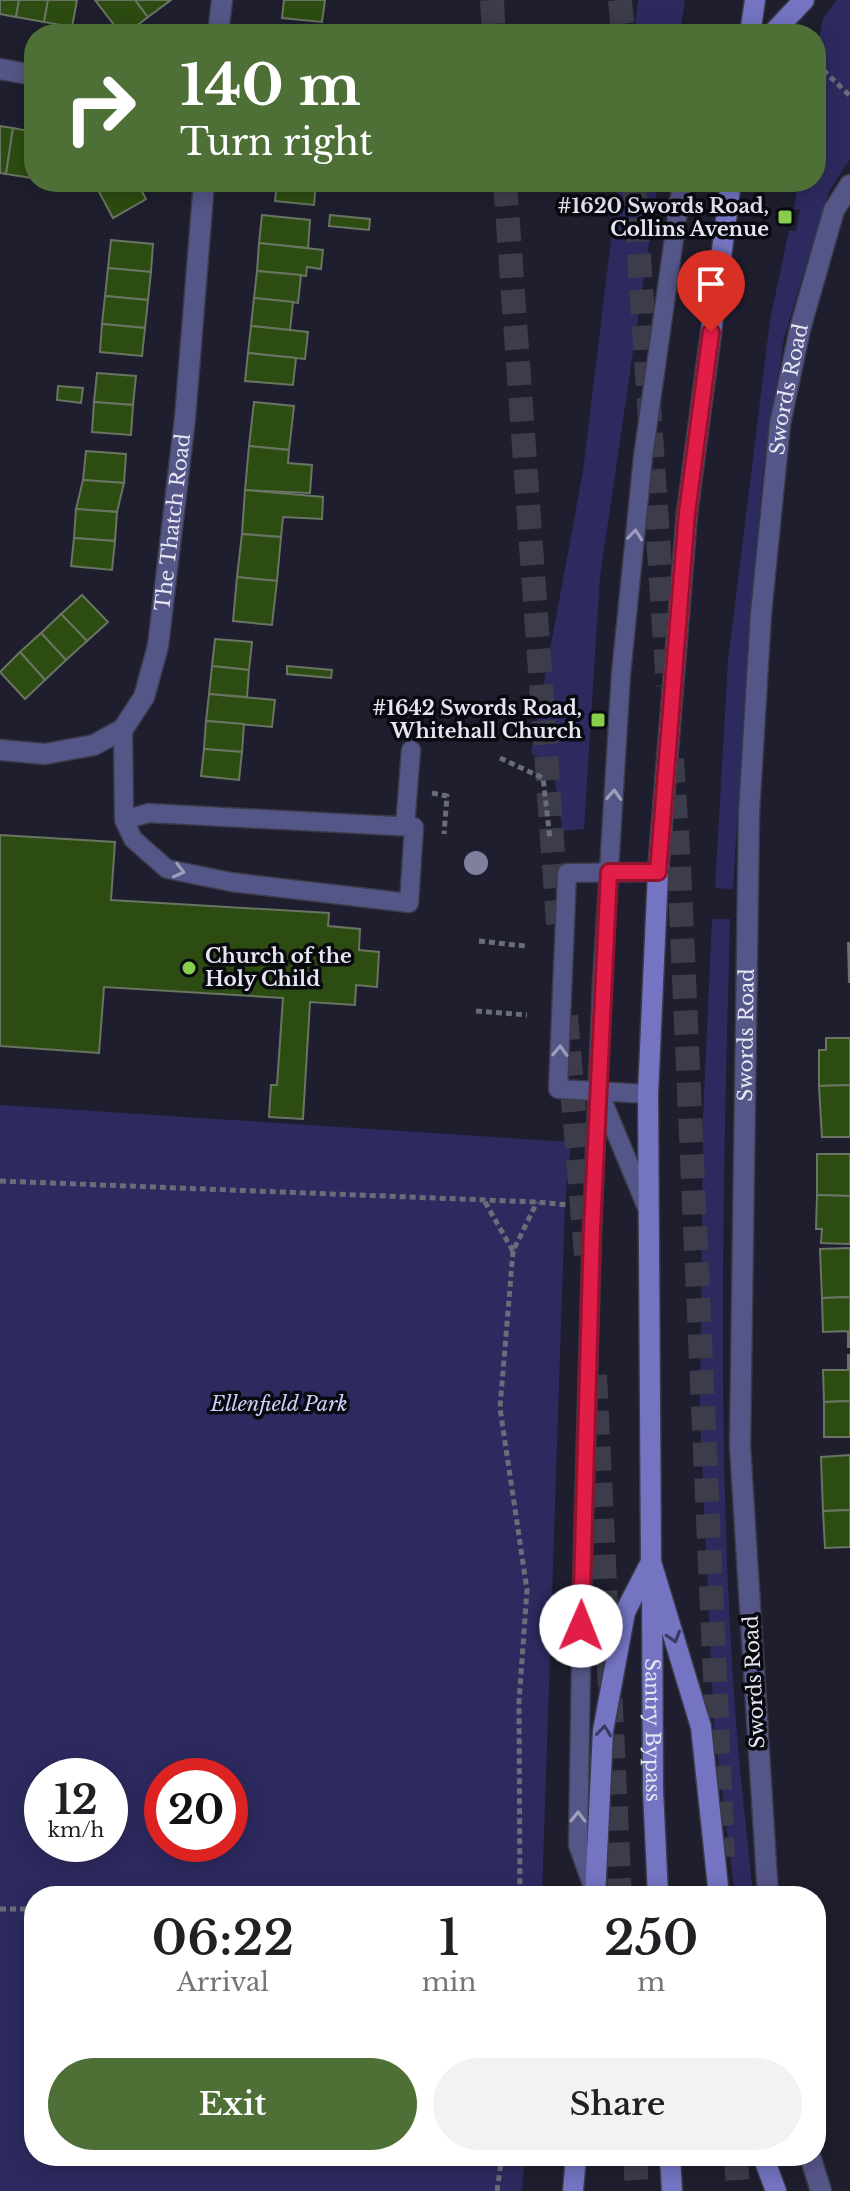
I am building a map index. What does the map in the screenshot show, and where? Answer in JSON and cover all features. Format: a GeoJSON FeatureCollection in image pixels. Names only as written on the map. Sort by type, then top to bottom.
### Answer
{"type":"FeatureCollection","features":[{"type":"Feature","properties":{"kind":"main road"},"geometry":{"type":"LineString","coordinates":[[751,24],[755,0]]}},
{"type":"Feature","properties":{"kind":"main road"},"geometry":{"type":"LineString","coordinates":[[781,24],[804,0]]}},
{"type":"Feature","properties":{"kind":"main road"},"geometry":{"type":"LineString","coordinates":[[718,1886],[701,1727],[651,1562],[648,1094],[658,872],[687,513],[730,192]]}},
{"type":"Feature","properties":{"kind":"main road"},"geometry":{"type":"LineString","coordinates":[[595,1886],[603,1731],[625,1612],[651,1562]]}},
{"type":"Feature","properties":{"kind":"main road","name":"Santry Bypass"},"geometry":{"type":"LineString","coordinates":[[651,1562],[653,1790],[658,1886]]}},
{"type":"Feature","properties":{"kind":"main road"},"geometry":{"type":"LineString","coordinates":[[573,2191],[575,2166]]}},
{"type":"Feature","properties":{"kind":"main road"},"geometry":{"type":"LineString","coordinates":[[671,2166],[672,2191]]}},
{"type":"Feature","properties":{"kind":"main road"},"geometry":{"type":"LineString","coordinates":[[767,2166],[776,2191]]}},
{"type":"Feature","properties":{"kind":"street"},"geometry":{"type":"LineString","coordinates":[[219,24],[222,0]]}},
{"type":"Feature","properties":{"kind":"street"},"geometry":{"type":"LineString","coordinates":[[0,69],[24,73]]}},
{"type":"Feature","properties":{"kind":"street","name":"Swords Road"},"geometry":{"type":"LineString","coordinates":[[767,1886],[740,1446],[749,813],[761,614],[780,424],[800,329],[834,210],[850,185]]}},
{"type":"Feature","properties":{"kind":"street","name":"The Thatch Road"},"geometry":{"type":"LineString","coordinates":[[123,729],[144,697],[158,646],[185,418],[203,192]]}},
{"type":"Feature","properties":{"kind":"street"},"geometry":{"type":"LineString","coordinates":[[0,750],[45,754],[94,745],[123,729]]}},
{"type":"Feature","properties":{"kind":"street"},"geometry":{"type":"LineString","coordinates":[[813,2166],[821,2191]]}},
{"type":"Feature","properties":{"kind":"lane"},"geometry":{"type":"LineString","coordinates":[[592,1886],[578,1845],[582,1563],[593,1206],[609,872],[621,674],[643,457],[681,192]]}},
{"type":"Feature","properties":{"kind":"lane"},"geometry":{"type":"LineString","coordinates":[[123,729],[124,820],[133,839],[167,869],[231,882],[409,903],[414,827],[149,813],[124,820]]}},
{"type":"Feature","properties":{"kind":"lane"},"geometry":{"type":"LineString","coordinates":[[405,826],[411,750]]}},
{"type":"Feature","properties":{"kind":"lane"},"geometry":{"type":"LineString","coordinates":[[648,1094],[558,1089],[567,873],[658,872]]}},
{"type":"Feature","properties":{"kind":"lane"},"geometry":{"type":"LineString","coordinates":[[598,1091],[649,1212]]}},
{"type":"Feature","properties":{"kind":"path"},"geometry":{"type":"LineString","coordinates":[[826,73],[850,96]]}},
{"type":"Feature","properties":{"kind":"path"},"geometry":{"type":"LineString","coordinates":[[500,758],[543,778],[550,839]]}},
{"type":"Feature","properties":{"kind":"path"},"geometry":{"type":"LineString","coordinates":[[479,941],[525,946]]}},
{"type":"Feature","properties":{"kind":"path"},"geometry":{"type":"LineString","coordinates":[[476,1011],[527,1015]]}},
{"type":"Feature","properties":{"kind":"path"},"geometry":{"type":"LineString","coordinates":[[0,1181],[593,1206]]}},
{"type":"Feature","properties":{"kind":"path"},"geometry":{"type":"LineString","coordinates":[[484,1201],[513,1251]]}},
{"type":"Feature","properties":{"kind":"path"},"geometry":{"type":"LineString","coordinates":[[520,1886],[519,1702],[527,1590],[500,1408],[513,1251],[537,1202]]}},
{"type":"Feature","properties":{"kind":"path"},"geometry":{"type":"LineString","coordinates":[[0,1909],[24,1909]]}},
{"type":"Feature","properties":{"kind":"path"},"geometry":{"type":"LineString","coordinates":[[497,2191],[501,2166]]}},
{"type":"Feature","properties":{"kind":"green space"},"geometry":{"type":"Polygon","coordinates":[[[638,0],[685,0],[681,24],[635,24],[638,0]]]}},
{"type":"Feature","properties":{"kind":"green space"},"geometry":{"type":"Polygon","coordinates":[[[837,0],[850,0],[850,159],[829,191],[784,338],[763,472],[748,643],[733,889],[715,888],[728,661],[770,320],[789,230],[796,231],[800,210],[794,209],[797,192],[826,192],[826,24],[822,24],[837,0]]]}},
{"type":"Feature","properties":{"kind":"green space"},"geometry":{"type":"Polygon","coordinates":[[[617,192],[657,192],[600,577],[584,829],[563,831],[552,766],[531,753],[583,471],[617,192]]]}},
{"type":"Feature","properties":{"kind":"green space"},"geometry":{"type":"Polygon","coordinates":[[[712,919],[730,919],[723,1421],[736,1722],[752,1886],[734,1886],[714,1726],[700,1419],[703,1117],[712,919]]]}},
{"type":"Feature","properties":{"kind":"green space","name":"Ellenfield Park"},"geometry":{"type":"Polygon","coordinates":[[[0,1105],[571,1142],[565,1205],[542,1886],[24,1886],[24,2166],[524,2166],[522,2191],[0,2191],[0,1105]]]}},
{"type":"Feature","properties":{"kind":"building"},"geometry":{"type":"Polygon","coordinates":[[[0,0],[19,0],[16,17],[0,14],[0,0]]]}},
{"type":"Feature","properties":{"kind":"building"},"geometry":{"type":"Polygon","coordinates":[[[19,0],[48,0],[44,22],[16,17],[19,0]]]}},
{"type":"Feature","properties":{"kind":"building"},"geometry":{"type":"Polygon","coordinates":[[[48,0],[77,0],[73,24],[44,22],[48,0]]]}},
{"type":"Feature","properties":{"kind":"building"},"geometry":{"type":"Polygon","coordinates":[[[95,0],[135,0],[148,17],[139,24],[113,24],[95,0]]]}},
{"type":"Feature","properties":{"kind":"building"},"geometry":{"type":"Polygon","coordinates":[[[135,0],[171,0],[148,17],[135,0]]]}},
{"type":"Feature","properties":{"kind":"building"},"geometry":{"type":"Polygon","coordinates":[[[284,0],[325,0],[322,22],[282,18],[284,0]]]}},
{"type":"Feature","properties":{"kind":"building"},"geometry":{"type":"Polygon","coordinates":[[[0,126],[13,128],[6,174],[0,173],[0,126]]]}},
{"type":"Feature","properties":{"kind":"building"},"geometry":{"type":"Polygon","coordinates":[[[13,128],[24,130],[24,177],[6,174],[13,128]]]}},
{"type":"Feature","properties":{"kind":"building"},"geometry":{"type":"Polygon","coordinates":[[[99,192],[142,192],[146,199],[113,218],[99,192]]]}},
{"type":"Feature","properties":{"kind":"building"},"geometry":{"type":"Polygon","coordinates":[[[276,192],[315,192],[314,205],[275,201],[276,192]]]}},
{"type":"Feature","properties":{"kind":"building"},"geometry":{"type":"Polygon","coordinates":[[[262,215],[310,220],[308,248],[259,243],[262,215]]]}},
{"type":"Feature","properties":{"kind":"building"},"geometry":{"type":"Polygon","coordinates":[[[330,215],[370,219],[369,230],[329,226],[330,215]]]}},
{"type":"Feature","properties":{"kind":"building"},"geometry":{"type":"Polygon","coordinates":[[[111,240],[153,244],[151,272],[108,268],[111,240]]]}},
{"type":"Feature","properties":{"kind":"building"},"geometry":{"type":"Polygon","coordinates":[[[259,243],[323,250],[321,269],[307,267],[306,276],[257,271],[259,243]]]}},
{"type":"Feature","properties":{"kind":"building"},"geometry":{"type":"Polygon","coordinates":[[[108,268],[151,272],[148,300],[105,296],[108,268]]]}},
{"type":"Feature","properties":{"kind":"building"},"geometry":{"type":"Polygon","coordinates":[[[257,271],[301,275],[298,303],[254,298],[257,271]]]}},
{"type":"Feature","properties":{"kind":"building"},"geometry":{"type":"Polygon","coordinates":[[[105,296],[148,300],[145,328],[102,324],[105,296]]]}},
{"type":"Feature","properties":{"kind":"building"},"geometry":{"type":"Polygon","coordinates":[[[254,298],[293,302],[290,330],[251,326],[254,298]]]}},
{"type":"Feature","properties":{"kind":"building"},"geometry":{"type":"Polygon","coordinates":[[[102,324],[145,328],[142,356],[100,352],[102,324]]]}},
{"type":"Feature","properties":{"kind":"building"},"geometry":{"type":"Polygon","coordinates":[[[251,326],[308,332],[305,359],[248,353],[251,326]]]}},
{"type":"Feature","properties":{"kind":"building"},"geometry":{"type":"Polygon","coordinates":[[[248,353],[296,358],[293,385],[245,381],[248,353]]]}},
{"type":"Feature","properties":{"kind":"building"},"geometry":{"type":"Polygon","coordinates":[[[97,373],[136,376],[133,405],[94,402],[97,373]]]}},
{"type":"Feature","properties":{"kind":"building"},"geometry":{"type":"Polygon","coordinates":[[[58,386],[83,388],[81,403],[57,400],[58,386]]]}},
{"type":"Feature","properties":{"kind":"building"},"geometry":{"type":"Polygon","coordinates":[[[94,402],[133,405],[131,435],[92,432],[94,402]]]}},
{"type":"Feature","properties":{"kind":"building"},"geometry":{"type":"Polygon","coordinates":[[[254,402],[294,406],[289,450],[249,446],[254,402]]]}},
{"type":"Feature","properties":{"kind":"building"},"geometry":{"type":"Polygon","coordinates":[[[249,446],[289,450],[288,463],[312,465],[310,493],[245,490],[249,446]]]}},
{"type":"Feature","properties":{"kind":"building"},"geometry":{"type":"Polygon","coordinates":[[[86,451],[126,454],[124,483],[83,480],[86,451]]]}},
{"type":"Feature","properties":{"kind":"building"},"geometry":{"type":"Polygon","coordinates":[[[83,480],[124,483],[117,512],[76,509],[83,480]]]}},
{"type":"Feature","properties":{"kind":"building"},"geometry":{"type":"Polygon","coordinates":[[[245,490],[323,497],[322,519],[283,517],[281,537],[242,534],[245,490]]]}},
{"type":"Feature","properties":{"kind":"building"},"geometry":{"type":"Polygon","coordinates":[[[76,509],[117,512],[115,541],[74,538],[76,509]]]}},
{"type":"Feature","properties":{"kind":"building"},"geometry":{"type":"Polygon","coordinates":[[[242,534],[281,537],[277,581],[237,577],[242,534]]]}},
{"type":"Feature","properties":{"kind":"building"},"geometry":{"type":"Polygon","coordinates":[[[74,538],[115,541],[112,570],[71,566],[74,538]]]}},
{"type":"Feature","properties":{"kind":"building"},"geometry":{"type":"Polygon","coordinates":[[[237,577],[277,581],[272,625],[233,621],[237,577]]]}},
{"type":"Feature","properties":{"kind":"building"},"geometry":{"type":"Polygon","coordinates":[[[82,595],[108,622],[87,641],[61,614],[82,595]]]}},
{"type":"Feature","properties":{"kind":"building"},"geometry":{"type":"Polygon","coordinates":[[[61,614],[87,641],[66,660],[41,633],[61,614]]]}},
{"type":"Feature","properties":{"kind":"building"},"geometry":{"type":"Polygon","coordinates":[[[41,633],[66,660],[45,680],[20,652],[41,633]]]}},
{"type":"Feature","properties":{"kind":"building"},"geometry":{"type":"Polygon","coordinates":[[[215,639],[252,642],[249,670],[212,666],[215,639]]]}},
{"type":"Feature","properties":{"kind":"building"},"geometry":{"type":"Polygon","coordinates":[[[20,652],[45,680],[25,699],[0,672],[20,652]]]}},
{"type":"Feature","properties":{"kind":"building"},"geometry":{"type":"Polygon","coordinates":[[[212,666],[249,670],[247,697],[209,694],[212,666]]]}},
{"type":"Feature","properties":{"kind":"building"},"geometry":{"type":"Polygon","coordinates":[[[287,666],[332,670],[331,678],[287,674],[287,666]]]}},
{"type":"Feature","properties":{"kind":"building"},"geometry":{"type":"Polygon","coordinates":[[[209,694],[275,700],[272,727],[206,721],[209,694]]]}},
{"type":"Feature","properties":{"kind":"building"},"geometry":{"type":"Polygon","coordinates":[[[206,721],[244,724],[242,752],[204,749],[206,721]]]}},
{"type":"Feature","properties":{"kind":"building"},"geometry":{"type":"Polygon","coordinates":[[[204,749],[242,752],[239,780],[201,776],[204,749]]]}},
{"type":"Feature","properties":{"kind":"building","name":"Church of the Holy Child"},"geometry":{"type":"Polygon","coordinates":[[[0,835],[115,842],[111,900],[329,913],[328,926],[360,929],[359,950],[379,952],[377,987],[356,985],[355,1005],[310,1002],[303,1119],[269,1117],[271,1085],[277,1085],[283,998],[104,987],[99,1053],[0,1046],[0,835]]]}},
{"type":"Feature","properties":{"kind":"building"},"geometry":{"type":"Polygon","coordinates":[[[850,943],[850,982],[849,982],[850,943]]]}},
{"type":"Feature","properties":{"kind":"building"},"geometry":{"type":"Polygon","coordinates":[[[826,1038],[850,1038],[850,1085],[819,1086],[819,1050],[826,1050],[826,1038]]]}},
{"type":"Feature","properties":{"kind":"building"},"geometry":{"type":"Polygon","coordinates":[[[850,1085],[850,1137],[822,1137],[819,1086],[850,1085]]]}},
{"type":"Feature","properties":{"kind":"building"},"geometry":{"type":"Polygon","coordinates":[[[817,1154],[850,1154],[850,1196],[817,1195],[817,1154]]]}},
{"type":"Feature","properties":{"kind":"building"},"geometry":{"type":"Polygon","coordinates":[[[817,1195],[850,1196],[850,1244],[821,1243],[822,1229],[816,1229],[817,1195]]]}},
{"type":"Feature","properties":{"kind":"building"},"geometry":{"type":"Polygon","coordinates":[[[850,1248],[850,1297],[822,1298],[820,1249],[850,1248]]]}},
{"type":"Feature","properties":{"kind":"building"},"geometry":{"type":"Polygon","coordinates":[[[850,1297],[848,1347],[848,1331],[823,1332],[822,1298],[850,1297]]]}},
{"type":"Feature","properties":{"kind":"building"},"geometry":{"type":"Polygon","coordinates":[[[848,1355],[850,1401],[824,1402],[823,1370],[848,1370],[848,1355]]]}},
{"type":"Feature","properties":{"kind":"building"},"geometry":{"type":"Polygon","coordinates":[[[850,1401],[850,1437],[824,1437],[824,1402],[850,1401]]]}},
{"type":"Feature","properties":{"kind":"building"},"geometry":{"type":"Polygon","coordinates":[[[850,1455],[850,1510],[823,1511],[821,1457],[850,1455]]]}},
{"type":"Feature","properties":{"kind":"building"},"geometry":{"type":"Polygon","coordinates":[[[850,1510],[850,1547],[825,1548],[823,1511],[850,1510]]]}},
{"type":"Feature","properties":{"kind":"tunnel"},"geometry":{"type":"LineString","coordinates":[[492,0],[493,24]]}},
{"type":"Feature","properties":{"kind":"tunnel"},"geometry":{"type":"LineString","coordinates":[[620,0],[622,24]]}},
{"type":"Feature","properties":{"kind":"tunnel"},"geometry":{"type":"LineString","coordinates":[[506,192],[559,936]]}},
{"type":"Feature","properties":{"kind":"tunnel"},"geometry":{"type":"LineString","coordinates":[[635,192],[668,686]]}},
{"type":"Feature","properties":{"kind":"tunnel"},"geometry":{"type":"LineString","coordinates":[[672,759],[723,1857]]}},
{"type":"Feature","properties":{"kind":"tunnel"},"geometry":{"type":"LineString","coordinates":[[566,1016],[586,1255]]}},
{"type":"Feature","properties":{"kind":"tunnel"},"geometry":{"type":"LineString","coordinates":[[595,1375],[620,1886]]}},
{"type":"Feature","properties":{"kind":"tunnel"},"geometry":{"type":"LineString","coordinates":[[636,2166],[637,2191]]}},
{"type":"Feature","properties":{"kind":"tunnel"},"geometry":{"type":"LineString","coordinates":[[737,2166],[738,2191]]}},
{"type":"Feature","properties":{"kind":"place","name":"#1620 Swords Road, Collins Avenue"},"geometry":{"type":"Point","coordinates":[785,217]}},
{"type":"Feature","properties":{"kind":"place","name":"#1642 Swords Road, Whitehall Church"},"geometry":{"type":"Point","coordinates":[598,720]}},
{"type":"Feature","properties":{"kind":"place","name":"Church of the Holy Child"},"geometry":{"type":"Point","coordinates":[189,968]}},
{"type":"Feature","properties":{"kind":"route"},"geometry":{"type":"LineString","coordinates":[[581,1626],[592,1230],[609,872],[658,872],[687,513],[711,332]]}}]}
